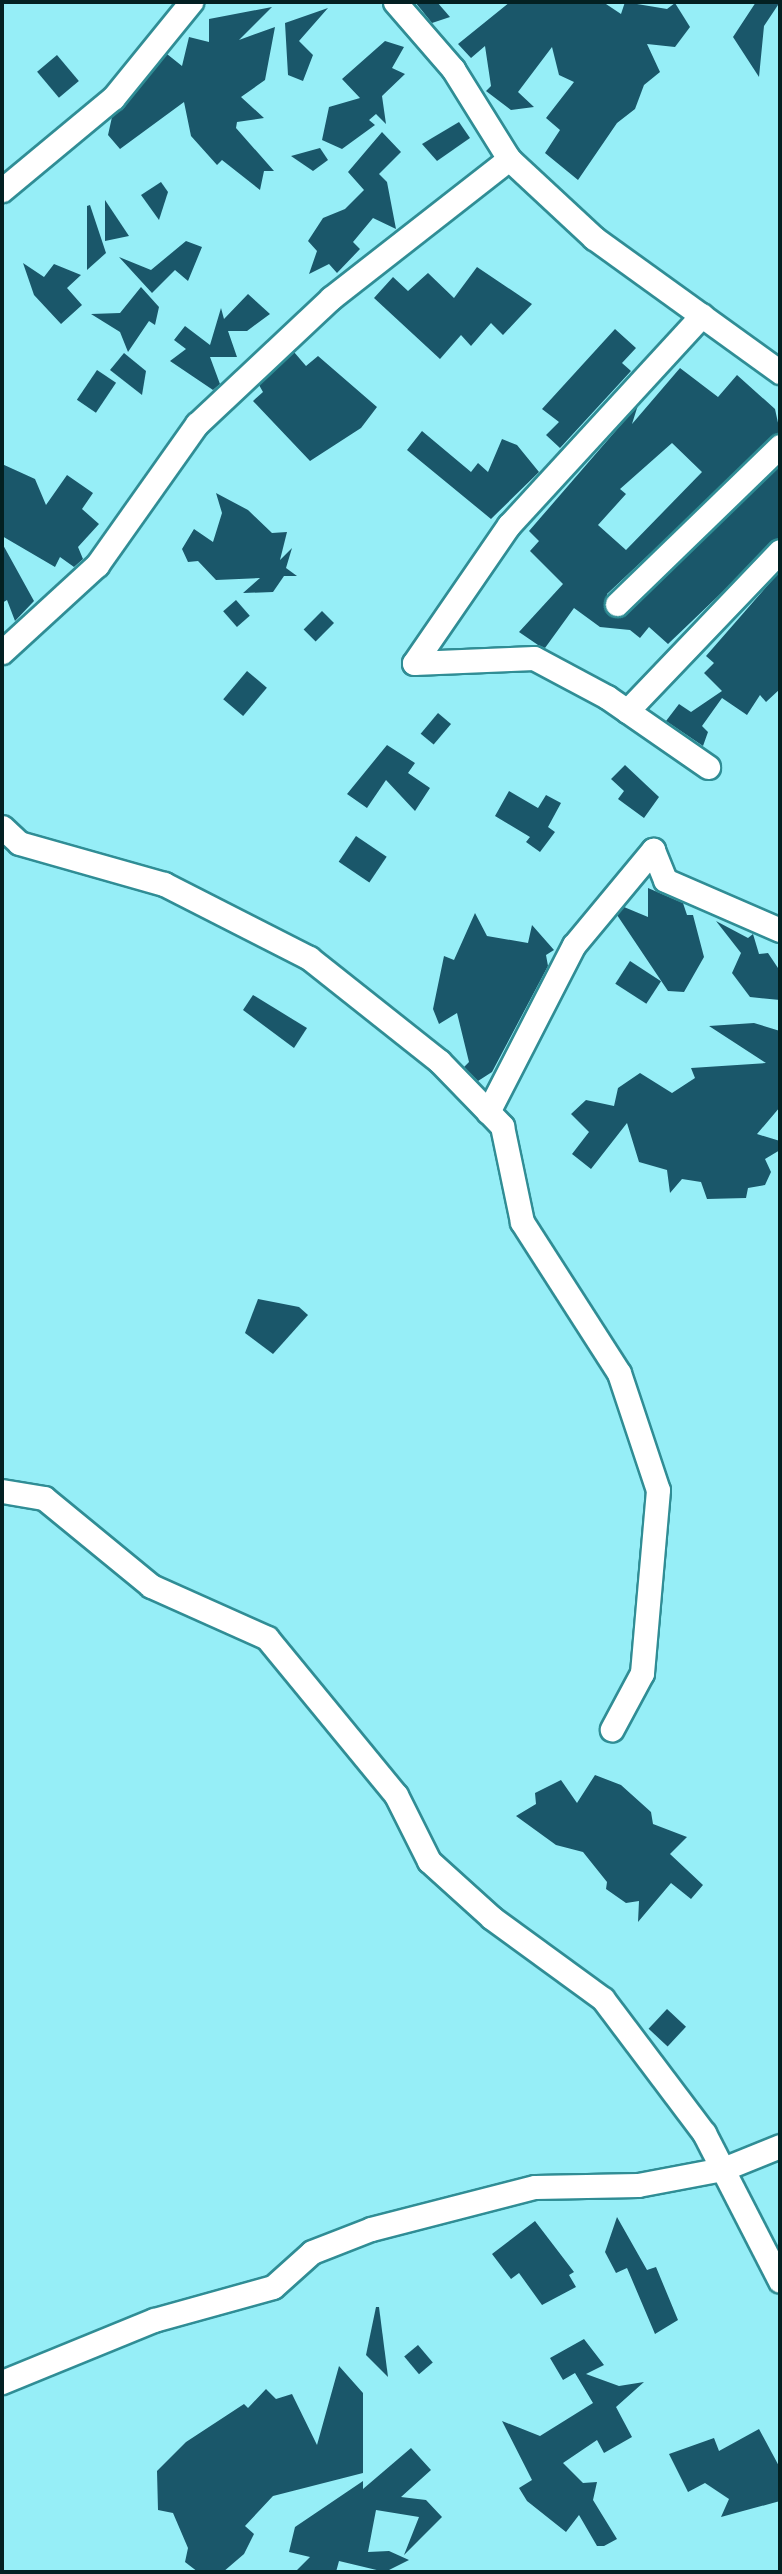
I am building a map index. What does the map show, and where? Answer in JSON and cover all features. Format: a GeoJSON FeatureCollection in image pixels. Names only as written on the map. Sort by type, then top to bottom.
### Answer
{"type":"FeatureCollection","features":[{"type":"Feature","properties":{"kind":"street"},"geometry":{"type":"LineString","coordinates":[[2,190],[113,98],[191,2]]}},
{"type":"Feature","properties":{"kind":"street"},"geometry":{"type":"LineString","coordinates":[[395,2],[453,69],[509,159],[594,238],[780,372]]}},
{"type":"Feature","properties":{"kind":"street"},"geometry":{"type":"LineString","coordinates":[[2,652],[97,565],[197,424],[331,298],[509,159]]}},
{"type":"Feature","properties":{"kind":"street"},"geometry":{"type":"LineString","coordinates":[[702,315],[509,525],[414,663],[534,658],[627,711],[708,767]]}},
{"type":"Feature","properties":{"kind":"street"},"geometry":{"type":"LineString","coordinates":[[617,604],[780,446]]}},
{"type":"Feature","properties":{"kind":"street"},"geometry":{"type":"LineString","coordinates":[[627,711],[780,551]]}},
{"type":"Feature","properties":{"kind":"street"},"geometry":{"type":"LineString","coordinates":[[2,827],[19,843],[164,884],[309,958],[439,1061],[502,1126],[522,1222],[619,1373],[658,1490],[642,1673],[612,1729]]}},
{"type":"Feature","properties":{"kind":"street"},"geometry":{"type":"LineString","coordinates":[[488,1112],[575,945],[653,849],[665,880],[780,930]]}},
{"type":"Feature","properties":{"kind":"street"},"geometry":{"type":"LineString","coordinates":[[2,1492],[44,1498],[151,1586],[267,1638],[396,1796],[429,1861],[492,1919],[603,1999],[704,2133],[780,2281]]}},
{"type":"Feature","properties":{"kind":"street"},"geometry":{"type":"LineString","coordinates":[[2,2382],[154,2320],[273,2287],[312,2252],[371,2229],[535,2188],[638,2185],[723,2169],[780,2146]]}},
{"type":"Feature","properties":{"kind":"building"},"geometry":{"type":"Polygon","coordinates":[[[415,2],[437,2],[450,17],[432,23],[415,2]]]}},
{"type":"Feature","properties":{"kind":"building"},"geometry":{"type":"Polygon","coordinates":[[[510,2],[603,2],[621,14],[625,2],[667,9],[675,3],[690,27],[675,47],[647,44],[660,72],[644,85],[635,109],[617,123],[578,180],[545,153],[560,130],[546,118],[574,82],[559,75],[552,47],[518,92],[534,107],[511,110],[486,91],[491,86],[485,46],[471,58],[458,44],[510,2]]]}},
{"type":"Feature","properties":{"kind":"building"},"geometry":{"type":"Polygon","coordinates":[[[756,2],[780,2],[764,26],[759,77],[733,37],[756,2]]]}},
{"type":"Feature","properties":{"kind":"building"},"geometry":{"type":"Polygon","coordinates":[[[272,7],[239,40],[275,27],[265,80],[241,97],[264,118],[237,122],[236,128],[274,171],[264,171],[260,190],[222,160],[217,165],[191,136],[184,102],[120,149],[108,135],[112,117],[167,54],[182,66],[189,37],[209,42],[209,19],[272,7]]]}},
{"type":"Feature","properties":{"kind":"building"},"geometry":{"type":"Polygon","coordinates":[[[328,8],[299,41],[313,55],[303,81],[288,75],[285,23],[328,8]]]}},
{"type":"Feature","properties":{"kind":"building"},"geometry":{"type":"Polygon","coordinates":[[[385,41],[404,47],[392,68],[405,74],[382,96],[386,124],[376,114],[369,120],[375,125],[342,149],[322,140],[329,107],[360,98],[342,79],[385,41]]]}},
{"type":"Feature","properties":{"kind":"building"},"geometry":{"type":"Polygon","coordinates":[[[57,55],[79,81],[59,98],[37,72],[57,55]]]}},
{"type":"Feature","properties":{"kind":"building"},"geometry":{"type":"Polygon","coordinates":[[[459,122],[470,138],[437,161],[422,144],[459,122]]]}},
{"type":"Feature","properties":{"kind":"building"},"geometry":{"type":"Polygon","coordinates":[[[382,132],[401,152],[379,174],[387,182],[396,229],[373,218],[353,242],[360,249],[337,273],[329,264],[309,274],[317,251],[308,241],[323,218],[345,209],[364,190],[348,172],[382,132]]]}},
{"type":"Feature","properties":{"kind":"building"},"geometry":{"type":"Polygon","coordinates":[[[320,148],[328,160],[313,171],[291,156],[320,148]]]}},
{"type":"Feature","properties":{"kind":"building"},"geometry":{"type":"Polygon","coordinates":[[[161,182],[168,192],[159,220],[141,195],[161,182]]]}},
{"type":"Feature","properties":{"kind":"building"},"geometry":{"type":"Polygon","coordinates":[[[105,200],[129,236],[105,241],[105,200]]]}},
{"type":"Feature","properties":{"kind":"building"},"geometry":{"type":"Polygon","coordinates":[[[90,205],[106,253],[87,270],[87,206],[90,205]]]}},
{"type":"Feature","properties":{"kind":"building"},"geometry":{"type":"Polygon","coordinates":[[[186,241],[202,247],[188,281],[175,270],[152,293],[119,257],[151,270],[186,241]]]}},
{"type":"Feature","properties":{"kind":"building"},"geometry":{"type":"Polygon","coordinates":[[[23,263],[44,277],[54,264],[81,275],[67,288],[82,305],[61,324],[34,295],[23,263]]]}},
{"type":"Feature","properties":{"kind":"building"},"geometry":{"type":"Polygon","coordinates":[[[477,267],[532,304],[503,335],[491,323],[471,346],[461,335],[440,359],[374,298],[393,277],[408,291],[428,273],[454,298],[477,267]]]}},
{"type":"Feature","properties":{"kind":"building"},"geometry":{"type":"Polygon","coordinates":[[[141,287],[159,307],[155,325],[149,321],[128,352],[120,332],[91,314],[120,313],[141,287]]]}},
{"type":"Feature","properties":{"kind":"building"},"geometry":{"type":"Polygon","coordinates":[[[248,294],[270,314],[247,331],[228,331],[237,357],[210,357],[220,384],[213,390],[170,361],[186,349],[174,340],[185,326],[210,345],[221,308],[224,319],[248,294]]]}},
{"type":"Feature","properties":{"kind":"building"},"geometry":{"type":"Polygon","coordinates":[[[615,329],[636,348],[622,363],[631,371],[560,448],[546,435],[559,422],[542,409],[615,329]]]}},
{"type":"Feature","properties":{"kind":"building"},"geometry":{"type":"Polygon","coordinates":[[[294,352],[306,366],[318,356],[377,407],[361,428],[310,461],[253,401],[263,392],[259,385],[294,352]]]}},
{"type":"Feature","properties":{"kind":"building"},"geometry":{"type":"Polygon","coordinates":[[[124,353],[146,371],[142,395],[110,370],[124,353]]]}},
{"type":"Feature","properties":{"kind":"building"},"geometry":{"type":"Polygon","coordinates":[[[680,368],[718,397],[737,375],[775,409],[780,432],[607,594],[607,613],[627,614],[780,465],[780,537],[668,644],[649,627],[640,638],[630,630],[600,627],[574,608],[545,648],[519,632],[563,584],[530,551],[539,541],[529,531],[638,405],[632,424],[680,368]],[[672,443],[620,489],[626,494],[598,525],[626,550],[702,472],[672,443]]]}},
{"type":"Feature","properties":{"kind":"building"},"geometry":{"type":"Polygon","coordinates":[[[97,370],[116,383],[96,413],[77,400],[97,370]]]}},
{"type":"Feature","properties":{"kind":"building"},"geometry":{"type":"Polygon","coordinates":[[[422,431],[471,472],[478,463],[488,472],[502,439],[517,445],[539,472],[491,519],[407,450],[422,431]]]}},
{"type":"Feature","properties":{"kind":"building"},"geometry":{"type":"Polygon","coordinates":[[[2,464],[35,479],[46,505],[67,475],[93,493],[82,509],[99,524],[78,547],[83,559],[74,567],[60,557],[55,567],[2,536],[2,464]]]}},
{"type":"Feature","properties":{"kind":"building"},"geometry":{"type":"Polygon","coordinates":[[[216,493],[248,510],[272,533],[287,532],[280,560],[292,548],[286,568],[297,576],[284,576],[273,592],[243,593],[260,578],[216,580],[198,561],[188,562],[182,549],[194,529],[213,542],[222,513],[216,493]]]}},
{"type":"Feature","properties":{"kind":"building"},"geometry":{"type":"Polygon","coordinates":[[[2,543],[34,601],[15,621],[7,600],[2,603],[2,543]]]}},
{"type":"Feature","properties":{"kind":"building"},"geometry":{"type":"Polygon","coordinates":[[[780,571],[780,689],[766,702],[760,695],[747,715],[722,698],[702,726],[708,732],[703,746],[666,721],[679,704],[691,712],[722,691],[704,673],[714,663],[706,656],[780,571]]]}},
{"type":"Feature","properties":{"kind":"building"},"geometry":{"type":"Polygon","coordinates":[[[236,600],[250,616],[237,627],[223,611],[236,600]]]}},
{"type":"Feature","properties":{"kind":"building"},"geometry":{"type":"Polygon","coordinates":[[[322,611],[334,623],[316,641],[304,629],[322,611]]]}},
{"type":"Feature","properties":{"kind":"building"},"geometry":{"type":"Polygon","coordinates":[[[247,671],[267,688],[243,716],[223,699],[247,671]]]}},
{"type":"Feature","properties":{"kind":"building"},"geometry":{"type":"Polygon","coordinates":[[[438,713],[451,724],[434,745],[421,734],[438,713]]]}},
{"type":"Feature","properties":{"kind":"building"},"geometry":{"type":"Polygon","coordinates":[[[387,745],[415,763],[408,773],[430,788],[415,811],[386,780],[367,808],[347,794],[387,745]]]}},
{"type":"Feature","properties":{"kind":"building"},"geometry":{"type":"Polygon","coordinates":[[[625,765],[659,797],[644,818],[618,799],[624,791],[611,779],[625,765]]]}},
{"type":"Feature","properties":{"kind":"building"},"geometry":{"type":"Polygon","coordinates":[[[509,791],[538,808],[546,795],[561,803],[548,827],[555,832],[540,852],[526,842],[530,837],[495,816],[509,791]]]}},
{"type":"Feature","properties":{"kind":"building"},"geometry":{"type":"Polygon","coordinates":[[[356,836],[387,857],[369,882],[339,862],[356,836]]]}},
{"type":"Feature","properties":{"kind":"building"},"geometry":{"type":"Polygon","coordinates":[[[648,888],[683,903],[687,915],[693,915],[704,957],[684,992],[668,991],[617,915],[624,907],[648,917],[648,888]]]}},
{"type":"Feature","properties":{"kind":"building"},"geometry":{"type":"Polygon","coordinates":[[[475,913],[487,936],[528,943],[532,925],[554,950],[546,955],[548,966],[492,1072],[478,1081],[464,1067],[469,1062],[457,1013],[439,1024],[433,1009],[444,956],[454,960],[475,913]]]}},
{"type":"Feature","properties":{"kind":"building"},"geometry":{"type":"Polygon","coordinates":[[[716,921],[748,938],[753,934],[759,954],[768,953],[780,971],[780,1000],[750,997],[732,973],[741,953],[716,921]]]}},
{"type":"Feature","properties":{"kind":"building"},"geometry":{"type":"Polygon","coordinates":[[[630,961],[661,981],[646,1004],[615,984],[630,961]]]}},
{"type":"Feature","properties":{"kind":"building"},"geometry":{"type":"Polygon","coordinates":[[[253,995],[307,1028],[294,1048],[243,1010],[253,995]]]}},
{"type":"Feature","properties":{"kind":"building"},"geometry":{"type":"Polygon","coordinates":[[[754,1023],[780,1031],[780,1107],[757,1134],[780,1141],[780,1150],[765,1159],[771,1172],[765,1185],[748,1188],[746,1198],[707,1199],[701,1182],[682,1179],[670,1193],[667,1170],[639,1162],[627,1123],[591,1169],[572,1154],[589,1132],[571,1114],[586,1100],[614,1106],[618,1088],[640,1073],[672,1093],[695,1078],[691,1068],[766,1063],[709,1026],[754,1023]]]}},
{"type":"Feature","properties":{"kind":"building"},"geometry":{"type":"Polygon","coordinates":[[[258,1299],[299,1307],[308,1315],[273,1354],[245,1333],[258,1299]]]}},
{"type":"Feature","properties":{"kind":"building"},"geometry":{"type":"Polygon","coordinates":[[[595,1775],[621,1785],[651,1812],[653,1824],[687,1837],[670,1854],[703,1885],[691,1899],[671,1883],[638,1922],[639,1901],[626,1903],[606,1889],[607,1882],[583,1852],[556,1845],[516,1816],[536,1804],[535,1793],[561,1780],[577,1803],[595,1775]]]}},
{"type":"Feature","properties":{"kind":"building"},"geometry":{"type":"Polygon","coordinates":[[[667,2009],[686,2027],[668,2046],[649,2029],[667,2009]]]}},
{"type":"Feature","properties":{"kind":"building"},"geometry":{"type":"Polygon","coordinates":[[[617,2217],[647,2270],[656,2267],[678,2320],[655,2334],[627,2268],[616,2273],[605,2252],[617,2217]]]}},
{"type":"Feature","properties":{"kind":"building"},"geometry":{"type":"Polygon","coordinates":[[[535,2221],[574,2272],[569,2275],[576,2287],[542,2305],[519,2273],[511,2279],[492,2254],[535,2221]]]}},
{"type":"Feature","properties":{"kind":"building"},"geometry":{"type":"Polygon","coordinates":[[[376,2307],[379,2307],[388,2377],[366,2355],[376,2307]]]}},
{"type":"Feature","properties":{"kind":"building"},"geometry":{"type":"Polygon","coordinates":[[[584,2339],[604,2365],[586,2374],[619,2386],[644,2382],[616,2407],[632,2437],[604,2453],[597,2440],[563,2463],[583,2483],[597,2482],[593,2500],[617,2539],[604,2546],[597,2546],[579,2515],[566,2532],[527,2501],[519,2488],[532,2480],[502,2421],[540,2436],[593,2403],[575,2373],[563,2380],[550,2358],[584,2339]]]}},
{"type":"Feature","properties":{"kind":"building"},"geometry":{"type":"Polygon","coordinates":[[[418,2345],[433,2363],[419,2374],[404,2357],[418,2345]]]}},
{"type":"Feature","properties":{"kind":"building"},"geometry":{"type":"Polygon","coordinates":[[[339,2366],[363,2393],[363,2473],[273,2496],[245,2526],[254,2534],[244,2554],[223,2572],[198,2572],[185,2562],[188,2548],[173,2513],[158,2510],[157,2471],[186,2442],[244,2404],[248,2408],[266,2389],[276,2399],[292,2394],[317,2445],[339,2366]]]}},
{"type":"Feature","properties":{"kind":"building"},"geometry":{"type":"Polygon","coordinates":[[[759,2429],[780,2468],[780,2501],[721,2517],[729,2499],[705,2483],[688,2492],[669,2454],[714,2438],[719,2451],[759,2429]]]}},
{"type":"Feature","properties":{"kind":"building"},"geometry":{"type":"Polygon","coordinates":[[[411,2448],[431,2470],[401,2497],[426,2500],[442,2517],[404,2555],[419,2517],[376,2510],[368,2552],[389,2551],[409,2560],[385,2572],[339,2561],[336,2572],[295,2572],[310,2557],[289,2552],[295,2527],[363,2481],[363,2489],[411,2448]]]}}]}
